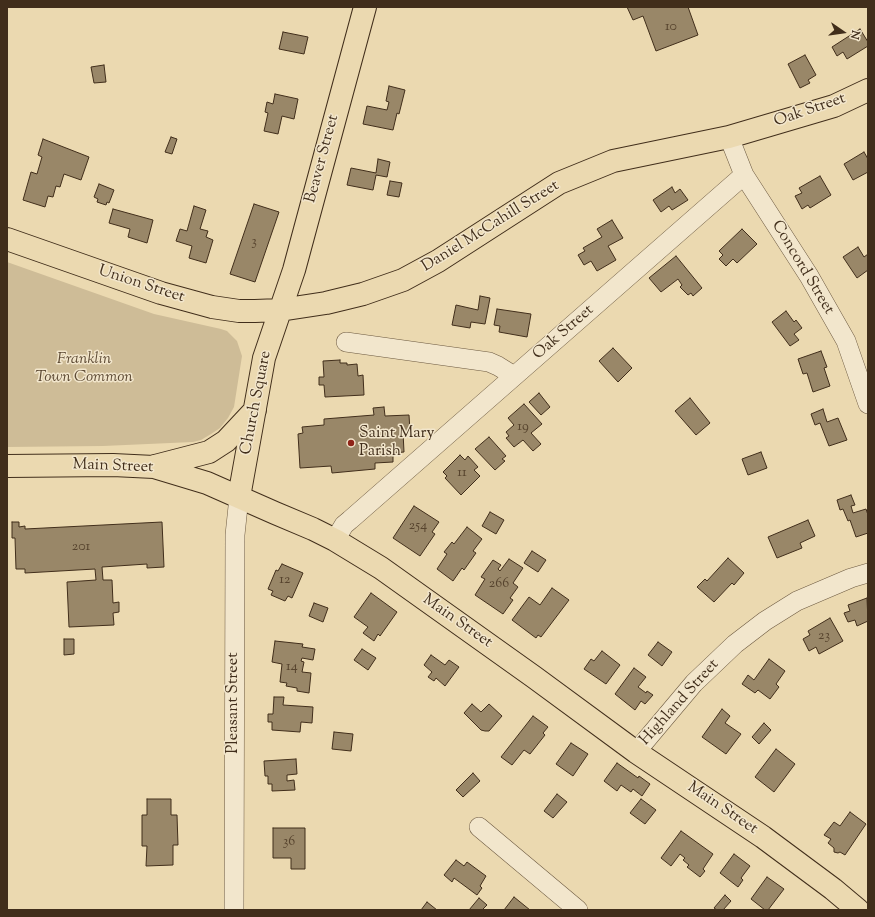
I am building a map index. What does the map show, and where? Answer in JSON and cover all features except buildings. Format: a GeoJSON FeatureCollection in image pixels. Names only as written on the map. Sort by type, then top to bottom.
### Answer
{"type":"FeatureCollection","features":[{"type":"Feature","properties":{"kind":"main road","name":"Beaver Street"},"geometry":{"type":"LineString","coordinates":[[280,310],[294,270],[365,7]]}},
{"type":"Feature","properties":{"kind":"main road","name":"Oak Street"},"geometry":{"type":"LineString","coordinates":[[729,137],[834,106],[868,90]]}},
{"type":"Feature","properties":{"kind":"main road","name":"Daniel McCahill Street"},"geometry":{"type":"LineString","coordinates":[[280,310],[338,301],[390,285],[415,274],[438,261],[559,183],[614,161],[729,137]]}},
{"type":"Feature","properties":{"kind":"main road","name":"Union Street"},"geometry":{"type":"LineString","coordinates":[[7,239],[177,298],[212,307],[239,311],[280,310]]}},
{"type":"Feature","properties":{"kind":"main road","name":"Church Square"},"geometry":{"type":"LineString","coordinates":[[239,497],[264,358],[280,310]]}},
{"type":"Feature","properties":{"kind":"main road"},"geometry":{"type":"LineString","coordinates":[[154,467],[209,452],[226,441],[255,410]]}},
{"type":"Feature","properties":{"kind":"main road","name":"Main Street"},"geometry":{"type":"LineString","coordinates":[[7,466],[113,465],[154,467],[201,480],[335,540],[381,568],[458,622],[636,752],[763,837],[860,909]]}},
{"type":"Feature","properties":{"kind":"street","name":"Concord Street"},"geometry":{"type":"LineString","coordinates":[[729,137],[744,175],[809,276],[846,341],[866,391]]}},
{"type":"Feature","properties":{"kind":"street","name":"Oak Street"},"geometry":{"type":"LineString","coordinates":[[335,540],[344,525],[744,175]]}},
{"type":"Feature","properties":{"kind":"street"},"geometry":{"type":"LineString","coordinates":[[346,342],[489,362],[514,376]]}},
{"type":"Feature","properties":{"kind":"street","name":"Pleasant Street"},"geometry":{"type":"LineString","coordinates":[[234,910],[235,535],[239,497]]}},
{"type":"Feature","properties":{"kind":"street","name":"Highland Street"},"geometry":{"type":"LineString","coordinates":[[636,752],[694,682],[735,644],[765,621],[797,601],[851,578],[868,573]]}},
{"type":"Feature","properties":{"kind":"street"},"geometry":{"type":"LineString","coordinates":[[479,828],[578,910]]}},
{"type":"Feature","properties":{"kind":"green space","name":"Franklin Town Common"},"geometry":{"type":"Polygon","coordinates":[[[7,262],[154,314],[227,331],[237,341],[242,356],[234,407],[228,418],[220,428],[201,440],[193,442],[103,446],[7,447],[7,262]]]}},
{"type":"Feature","properties":{"kind":"place","name":"Saint Mary Parish"},"geometry":{"type":"Point","coordinates":[351,443]}}]}
